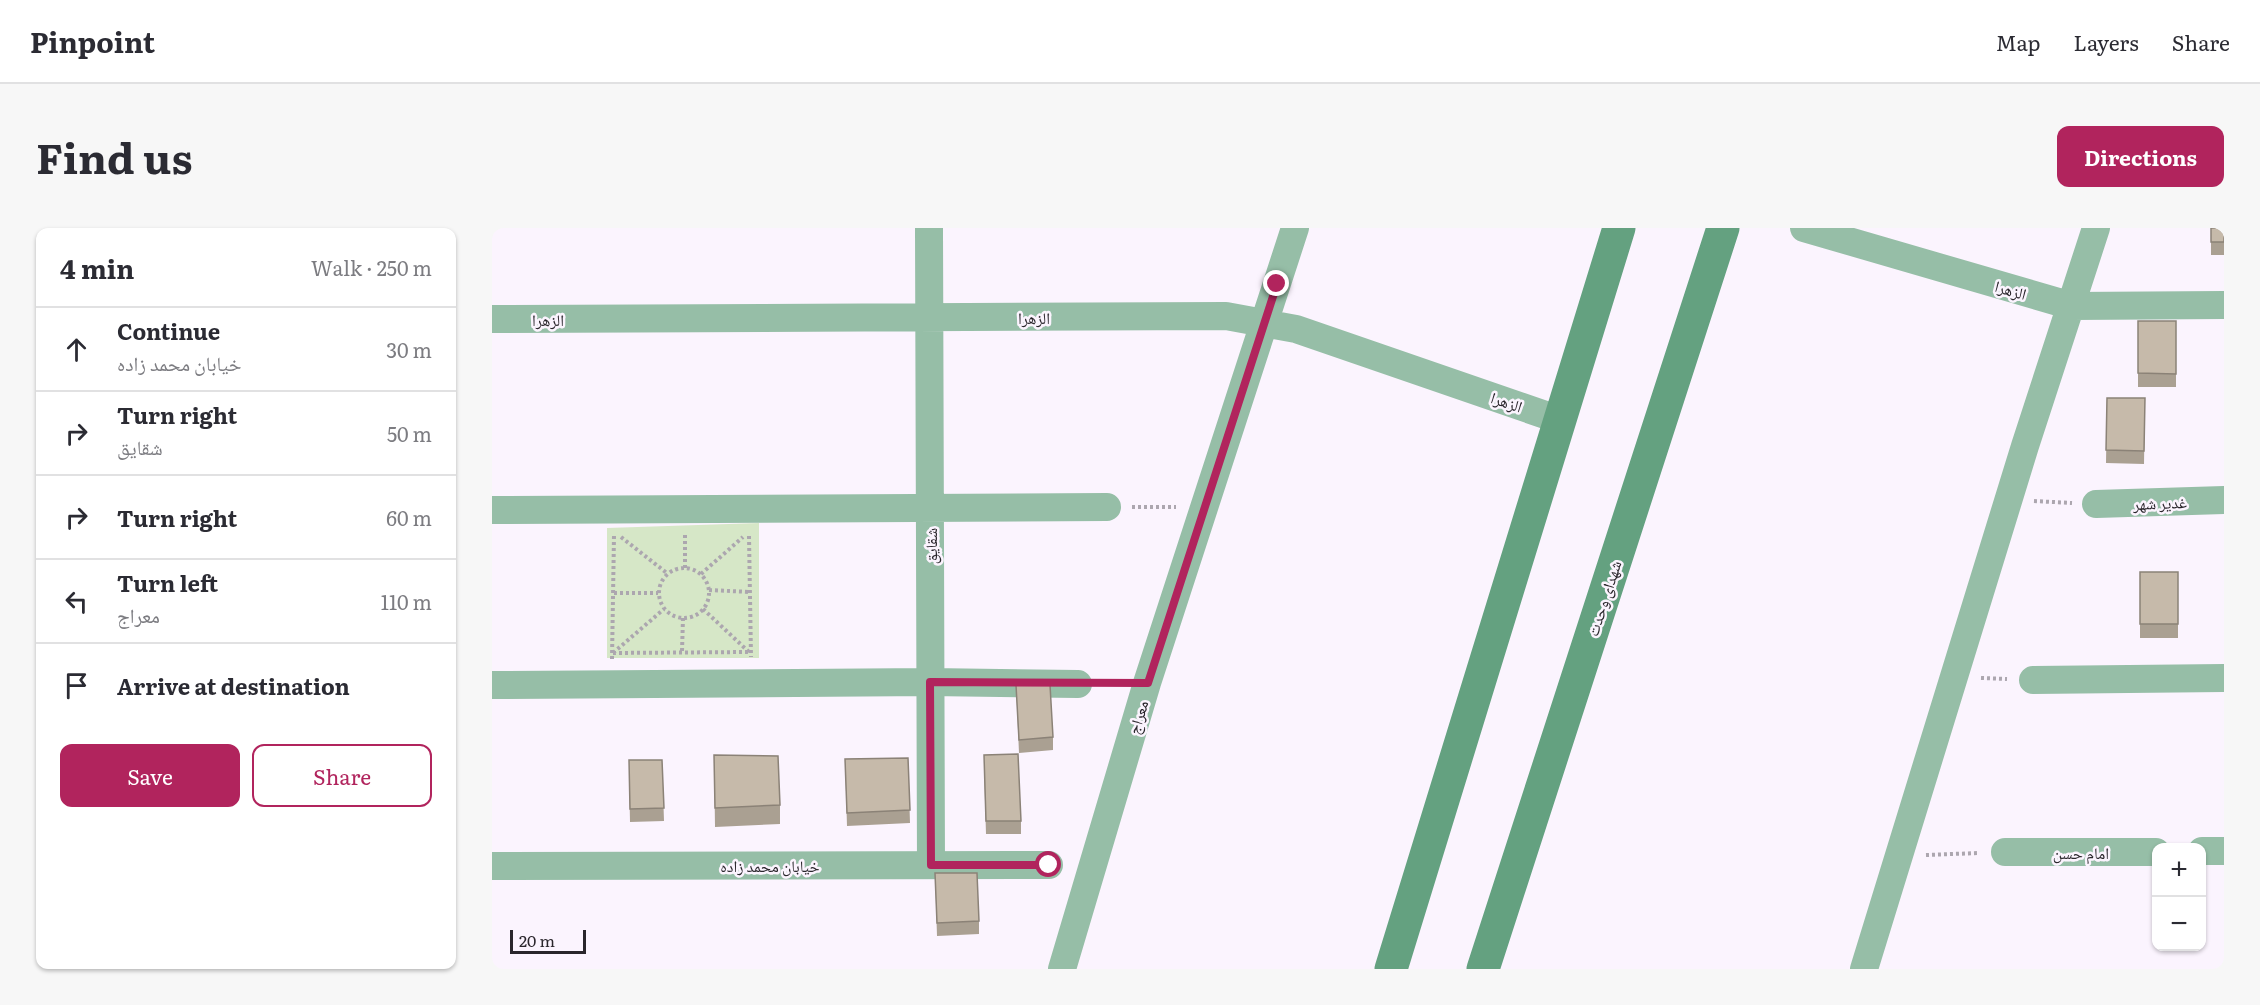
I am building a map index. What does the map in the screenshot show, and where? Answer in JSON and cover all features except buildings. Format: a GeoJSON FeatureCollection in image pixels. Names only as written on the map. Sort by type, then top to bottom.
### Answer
{"type":"FeatureCollection","features":[{"type":"Feature","properties":{"kind":"street","name":"شقایق"},"geometry":{"type":"LineString","coordinates":[[929,228],[931,865]]}},
{"type":"Feature","properties":{"kind":"street","name":"معراج"},"geometry":{"type":"LineString","coordinates":[[1062,969],[1203,508],[1295,228]]}},
{"type":"Feature","properties":{"kind":"street"},"geometry":{"type":"LineString","coordinates":[[1391,969],[1619,228]]}},
{"type":"Feature","properties":{"kind":"street","name":"شهدای وحدت"},"geometry":{"type":"LineString","coordinates":[[1483,969],[1723,228]]}},
{"type":"Feature","properties":{"kind":"street","name":"الزهرا"},"geometry":{"type":"LineString","coordinates":[[1804,228],[2072,306],[2224,305]]}},
{"type":"Feature","properties":{"kind":"street"},"geometry":{"type":"LineString","coordinates":[[1864,969],[2008,500],[2096,228]]}},
{"type":"Feature","properties":{"kind":"street","name":"الزهرا"},"geometry":{"type":"LineString","coordinates":[[492,319],[1226,316],[1296,329],[1560,420]]}},
{"type":"Feature","properties":{"kind":"street","name":"غدیر شهر"},"geometry":{"type":"LineString","coordinates":[[2096,504],[2224,500]]}},
{"type":"Feature","properties":{"kind":"street"},"geometry":{"type":"LineString","coordinates":[[492,510],[1107,507]]}},
{"type":"Feature","properties":{"kind":"street"},"geometry":{"type":"LineString","coordinates":[[2033,680],[2224,678]]}},
{"type":"Feature","properties":{"kind":"street"},"geometry":{"type":"LineString","coordinates":[[492,685],[930,682],[1078,684]]}},
{"type":"Feature","properties":{"kind":"street"},"geometry":{"type":"LineString","coordinates":[[2206,851],[2224,851]]}},
{"type":"Feature","properties":{"kind":"street","name":"امام حسن"},"geometry":{"type":"LineString","coordinates":[[2005,852],[2152,852]]}},
{"type":"Feature","properties":{"kind":"street","name":"خیابان محمد زاده"},"geometry":{"type":"LineString","coordinates":[[492,866],[1049,865]]}},
{"type":"Feature","properties":{"kind":"path"},"geometry":{"type":"LineString","coordinates":[[2008,500],[2096,504]]}},
{"type":"Feature","properties":{"kind":"path"},"geometry":{"type":"LineString","coordinates":[[1107,507],[1203,508]]}},
{"type":"Feature","properties":{"kind":"path"},"geometry":{"type":"LineString","coordinates":[[685,568],[686,530]]}},
{"type":"Feature","properties":{"kind":"path"},"geometry":{"type":"LineString","coordinates":[[606,684],[613,653],[614,531],[668,574]]}},
{"type":"Feature","properties":{"kind":"path"},"geometry":{"type":"LineString","coordinates":[[701,574],[749,531],[749,652],[760,683]]}},
{"type":"Feature","properties":{"kind":"path"},"geometry":{"type":"LineString","coordinates":[[685,568],[701,574],[709,590],[704,609],[694,616],[683,618],[672,616],[664,609],[658,593],[661,582],[668,574],[685,568]]}},
{"type":"Feature","properties":{"kind":"path"},"geometry":{"type":"LineString","coordinates":[[709,590],[750,592]]}},
{"type":"Feature","properties":{"kind":"path"},"geometry":{"type":"LineString","coordinates":[[614,593],[658,593]]}},
{"type":"Feature","properties":{"kind":"path"},"geometry":{"type":"LineString","coordinates":[[613,653],[664,609]]}},
{"type":"Feature","properties":{"kind":"path"},"geometry":{"type":"LineString","coordinates":[[704,609],[749,652]]}},
{"type":"Feature","properties":{"kind":"path"},"geometry":{"type":"LineString","coordinates":[[682,651],[683,618]]}},
{"type":"Feature","properties":{"kind":"path"},"geometry":{"type":"LineString","coordinates":[[613,653],[749,652]]}},
{"type":"Feature","properties":{"kind":"path"},"geometry":{"type":"LineString","coordinates":[[1953,677],[2033,680]]}},
{"type":"Feature","properties":{"kind":"path"},"geometry":{"type":"LineString","coordinates":[[1078,684],[1148,683]]}},
{"type":"Feature","properties":{"kind":"path"},"geometry":{"type":"LineString","coordinates":[[1899,855],[2005,852]]}},
{"type":"Feature","properties":{"kind":"green space"},"geometry":{"type":"Polygon","coordinates":[[[759,523],[759,658],[607,658],[607,528],[759,523]]]}},
{"type":"Feature","properties":{"kind":"route"},"geometry":{"type":"LineString","coordinates":[[1049,865],[931,865],[930,682],[1148,683],[1277,284]]}}]}
